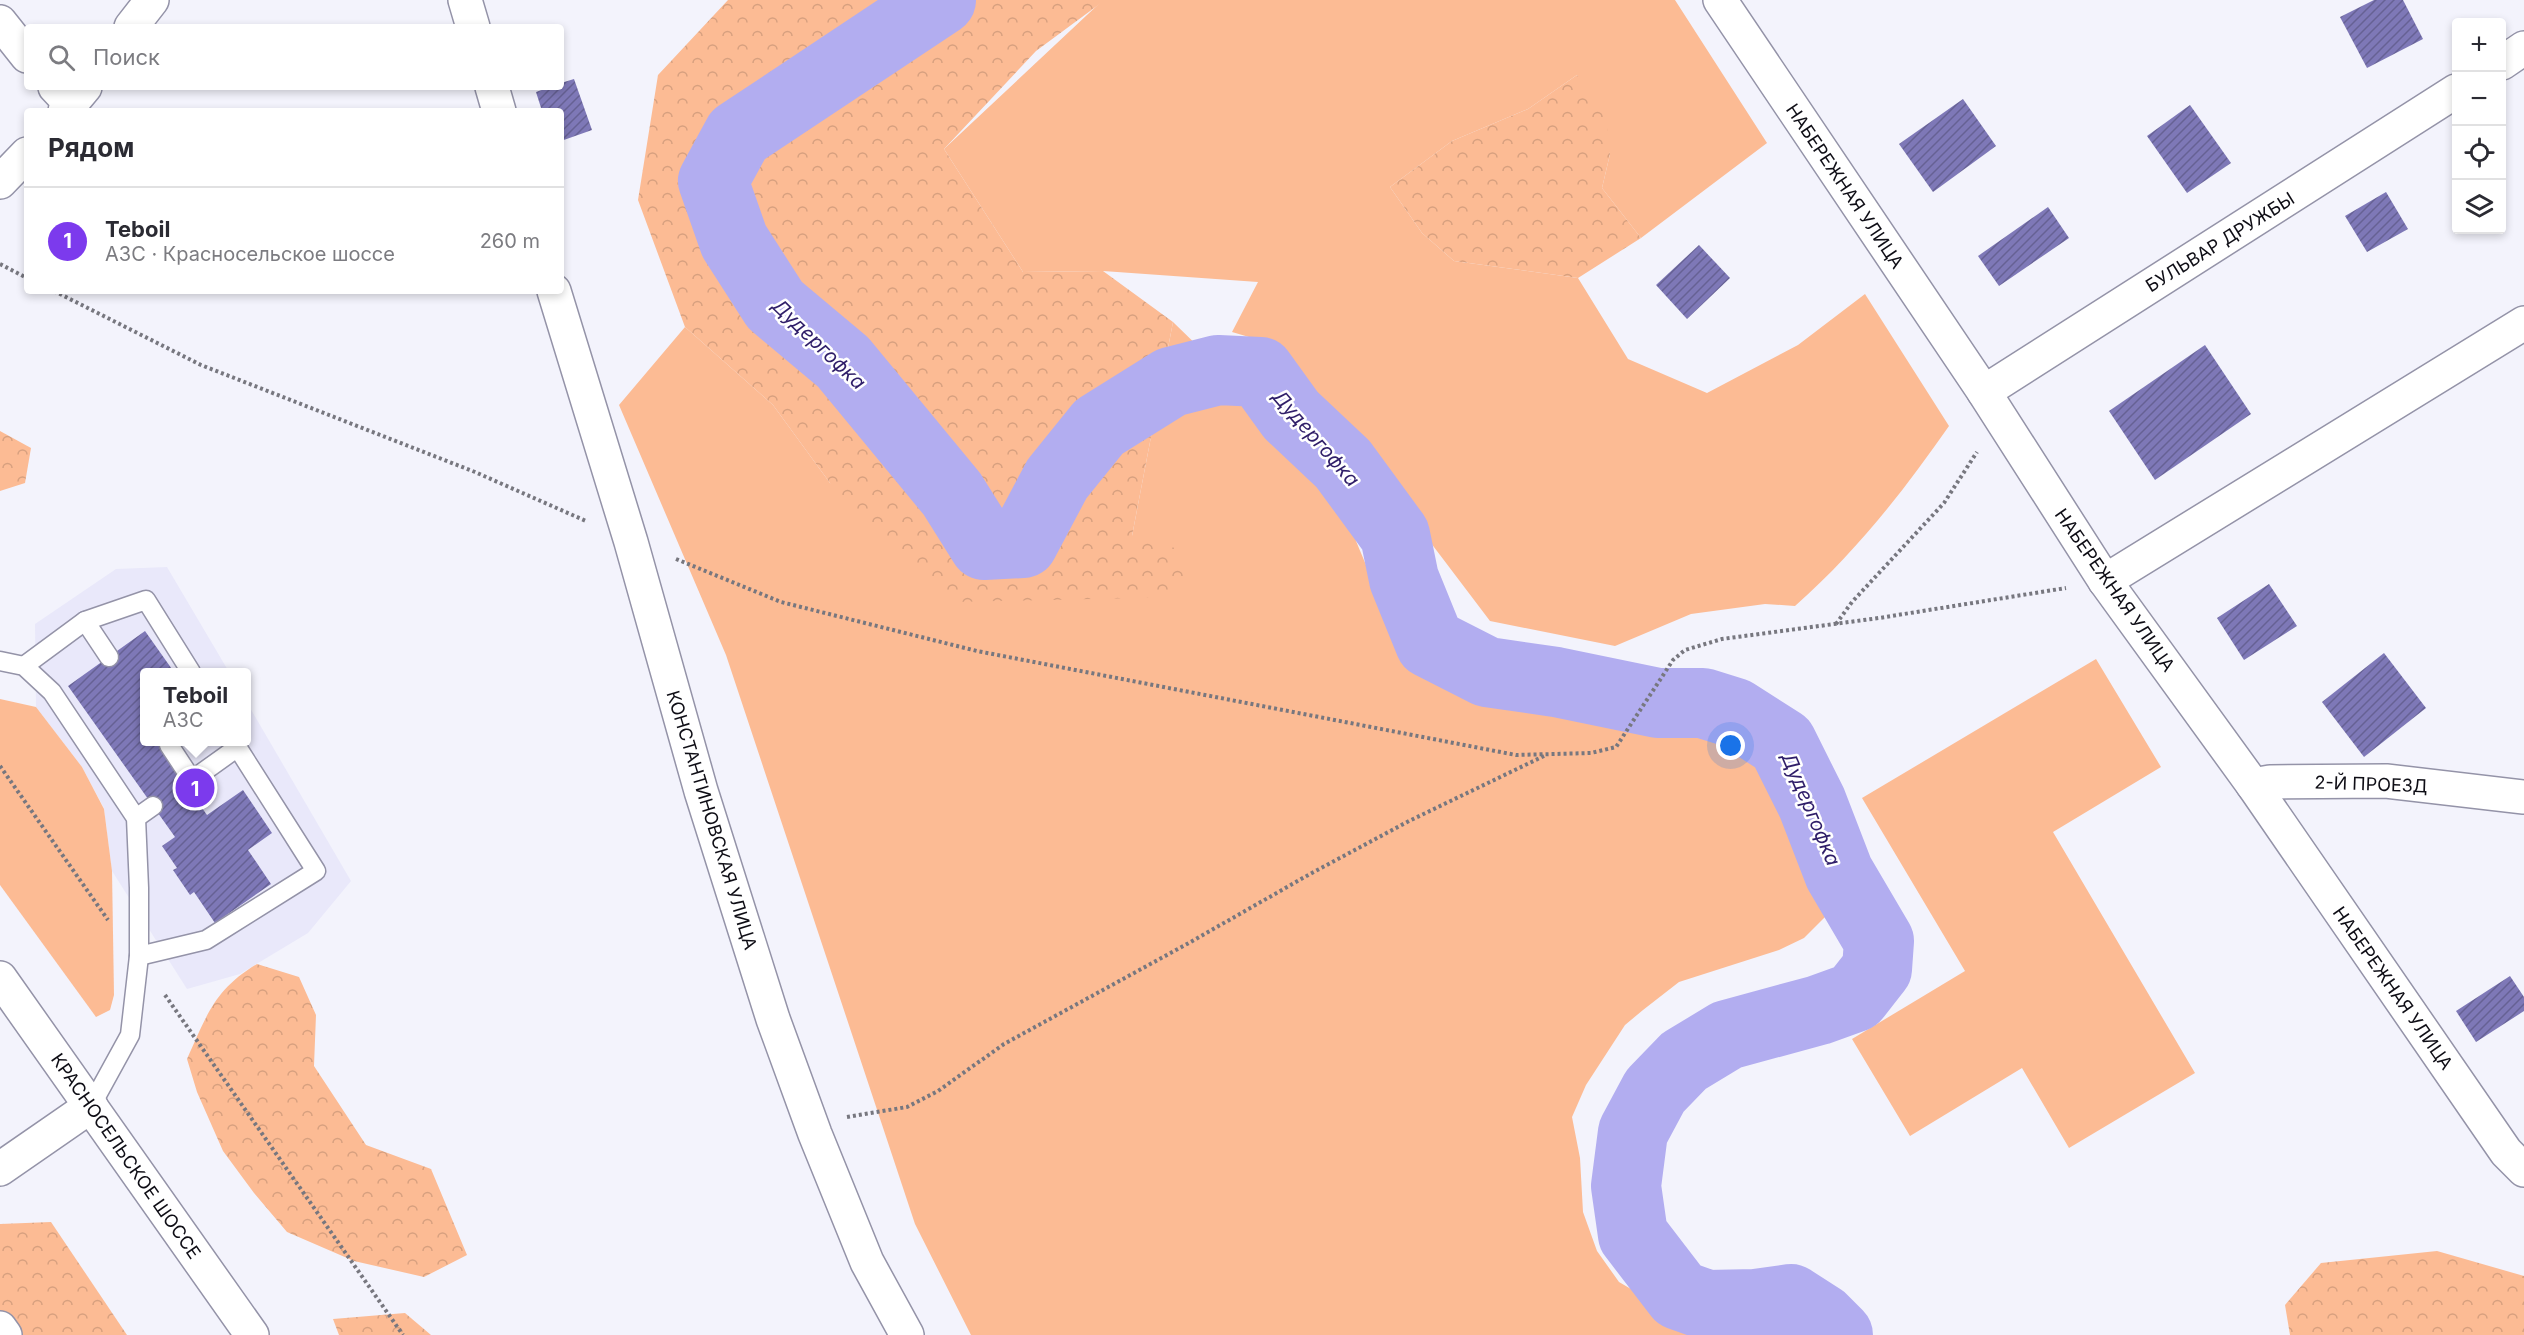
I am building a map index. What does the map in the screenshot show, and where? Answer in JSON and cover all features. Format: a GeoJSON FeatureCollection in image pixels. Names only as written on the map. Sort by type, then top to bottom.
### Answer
{"type":"FeatureCollection","features":[{"type":"Feature","properties":{"kind":"main road"},"geometry":{"type":"LineString","coordinates":[[133,24],[152,0]]}},
{"type":"Feature","properties":{"kind":"main road"},"geometry":{"type":"LineString","coordinates":[[465,0],[472,24]]}},
{"type":"Feature","properties":{"kind":"main road","name":"НАБЕРЕЖНАЯ УЛИЦА"},"geometry":{"type":"LineString","coordinates":[[1720,0],[1991,404],[2105,581],[2253,785],[2506,1152],[2524,1170]]}},
{"type":"Feature","properties":{"kind":"main road"},"geometry":{"type":"LineString","coordinates":[[0,22],[24,52]]}},
{"type":"Feature","properties":{"kind":"main road"},"geometry":{"type":"LineString","coordinates":[[2506,60],[2524,48]]}},
{"type":"Feature","properties":{"kind":"main road"},"geometry":{"type":"LineString","coordinates":[[493,90],[498,108]]}},
{"type":"Feature","properties":{"kind":"main road","name":"БУЛЬВАР ДРУЖБЫ"},"geometry":{"type":"LineString","coordinates":[[1991,404],[2452,94]]}},
{"type":"Feature","properties":{"kind":"main road"},"geometry":{"type":"LineString","coordinates":[[0,182],[24,157]]}},
{"type":"Feature","properties":{"kind":"main road","name":"КОНСТАНТИНОВСКАЯ УЛИЦА"},"geometry":{"type":"LineString","coordinates":[[555,294],[631,542],[701,791],[773,1019],[815,1134],[867,1262],[907,1335]]}},
{"type":"Feature","properties":{"kind":"main road"},"geometry":{"type":"LineString","coordinates":[[2105,581],[2524,323]]}},
{"type":"Feature","properties":{"kind":"main road","name":"2-Й ПРОЕЗД"},"geometry":{"type":"LineString","coordinates":[[2253,785],[2270,782],[2386,781],[2524,797]]}},
{"type":"Feature","properties":{"kind":"main road","name":"КРАСНОСЕЛЬСКОЕ ШОССЕ"},"geometry":{"type":"LineString","coordinates":[[0,978],[252,1335]]}},
{"type":"Feature","properties":{"kind":"main road"},"geometry":{"type":"LineString","coordinates":[[0,1168],[90,1107]]}},
{"type":"Feature","properties":{"kind":"main road"},"geometry":{"type":"LineString","coordinates":[[0,1328],[5,1335]]}},
{"type":"Feature","properties":{"kind":"lane"},"geometry":{"type":"LineString","coordinates":[[24,666],[85,621],[146,600],[188,668]]}},
{"type":"Feature","properties":{"kind":"lane"},"geometry":{"type":"LineString","coordinates":[[85,621],[109,657]]}},
{"type":"Feature","properties":{"kind":"lane"},"geometry":{"type":"LineString","coordinates":[[0,661],[24,666],[52,692],[136,818],[139,956],[130,1035],[90,1107]]}},
{"type":"Feature","properties":{"kind":"lane"},"geometry":{"type":"LineString","coordinates":[[169,746],[189,782],[234,746]]}},
{"type":"Feature","properties":{"kind":"lane"},"geometry":{"type":"LineString","coordinates":[[139,956],[206,940],[316,871],[237,746]]}},
{"type":"Feature","properties":{"kind":"lane"},"geometry":{"type":"LineString","coordinates":[[136,818],[153,806]]}},
{"type":"Feature","properties":{"kind":"path"},"geometry":{"type":"LineString","coordinates":[[0,264],[24,276]]}},
{"type":"Feature","properties":{"kind":"path"},"geometry":{"type":"LineString","coordinates":[[60,294],[201,364],[475,472],[631,542],[781,602],[977,651],[1516,754],[1591,753],[1616,747],[1673,660],[1686,650],[1722,639],[1835,624],[2105,581]]}},
{"type":"Feature","properties":{"kind":"path"},"geometry":{"type":"LineString","coordinates":[[1835,624],[1852,602],[1944,503],[1991,404]]}},
{"type":"Feature","properties":{"kind":"path"},"geometry":{"type":"LineString","coordinates":[[815,1134],[848,1116],[907,1107],[938,1091],[1004,1044],[1310,874],[1409,821],[1548,754]]}},
{"type":"Feature","properties":{"kind":"path"},"geometry":{"type":"LineString","coordinates":[[0,766],[113,927]]}},
{"type":"Feature","properties":{"kind":"path"},"geometry":{"type":"LineString","coordinates":[[176,1011],[403,1335]]}},
{"type":"Feature","properties":{"kind":"shaded area"},"geometry":{"type":"Polygon","coordinates":[[[167,567],[227,668],[140,668],[140,746],[251,746],[251,710],[351,881],[308,933],[240,974],[187,989],[112,871],[104,808],[82,767],[36,707],[35,624],[116,569],[167,567]]]}},
{"type":"Feature","properties":{"kind":"green space"},"geometry":{"type":"Polygon","coordinates":[[[728,0],[1105,0],[1036,51],[944,149],[1023,272],[1103,271],[1173,322],[1132,536],[1182,550],[1189,577],[1181,597],[954,602],[830,483],[773,405],[685,327],[638,200],[658,75],[728,0]]]}},
{"type":"Feature","properties":{"kind":"green space"},"geometry":{"type":"Polygon","coordinates":[[[1103,0],[1675,0],[1767,143],[1641,238],[1602,188],[1610,154],[1577,75],[1528,109],[1452,141],[1390,187],[1422,233],[1454,261],[1578,278],[1628,359],[1707,393],[1798,345],[1865,294],[1949,426],[1877,521],[1838,565],[1795,606],[1765,604],[1691,614],[1615,646],[1490,621],[1415,522],[1387,490],[1342,424],[1302,383],[1280,346],[1232,332],[1258,282],[1103,271],[1023,272],[944,149],[1103,0]]]}},
{"type":"Feature","properties":{"kind":"green space"},"geometry":{"type":"Polygon","coordinates":[[[1577,75],[1606,119],[1610,154],[1602,188],[1641,238],[1578,278],[1454,261],[1422,233],[1390,187],[1452,141],[1528,109],[1577,75]]]}},
{"type":"Feature","properties":{"kind":"green space"},"geometry":{"type":"Polygon","coordinates":[[[1173,322],[1244,391],[1284,447],[1350,509],[1356,541],[1392,633],[1406,655],[1431,671],[1500,693],[1566,702],[1647,724],[1727,730],[1754,748],[1777,788],[1795,848],[1815,895],[1827,915],[1804,938],[1779,950],[1679,982],[1643,1010],[1625,1025],[1586,1085],[1572,1117],[1580,1158],[1583,1212],[1597,1251],[1619,1282],[1696,1327],[1770,1325],[1797,1331],[1801,1335],[971,1335],[915,1224],[726,655],[619,405],[685,327],[773,405],[830,483],[1132,536],[1173,322]]]}},
{"type":"Feature","properties":{"kind":"green space"},"geometry":{"type":"Polygon","coordinates":[[[0,431],[31,448],[25,483],[0,491],[0,431]]]}},
{"type":"Feature","properties":{"kind":"green space"},"geometry":{"type":"Polygon","coordinates":[[[2096,659],[2161,767],[2053,832],[2195,1073],[2069,1148],[2022,1068],[1910,1136],[1852,1039],[1965,971],[1862,798],[2096,659]]]}},
{"type":"Feature","properties":{"kind":"green space"},"geometry":{"type":"Polygon","coordinates":[[[0,699],[36,707],[82,767],[104,809],[112,871],[114,995],[110,1010],[96,1017],[0,885],[0,699]]]}},
{"type":"Feature","properties":{"kind":"green space"},"geometry":{"type":"Polygon","coordinates":[[[257,964],[299,977],[316,1015],[314,1066],[366,1145],[431,1169],[467,1255],[424,1277],[354,1261],[287,1232],[223,1151],[197,1092],[187,1059],[207,1016],[221,994],[242,974],[257,964]]]}},
{"type":"Feature","properties":{"kind":"green space"},"geometry":{"type":"Polygon","coordinates":[[[51,1222],[127,1335],[0,1335],[0,1224],[51,1222]]]}},
{"type":"Feature","properties":{"kind":"green space"},"geometry":{"type":"Polygon","coordinates":[[[2437,1251],[2524,1276],[2524,1335],[2290,1335],[2285,1305],[2321,1263],[2437,1251]]]}},
{"type":"Feature","properties":{"kind":"green space"},"geometry":{"type":"Polygon","coordinates":[[[405,1313],[431,1335],[339,1335],[333,1319],[405,1313]]]}},
{"type":"Feature","properties":{"kind":"building"},"geometry":{"type":"Polygon","coordinates":[[[2374,0],[2403,0],[2423,39],[2367,68],[2340,17],[2374,0]]]}},
{"type":"Feature","properties":{"kind":"building"},"geometry":{"type":"Polygon","coordinates":[[[574,79],[592,130],[564,140],[564,108],[541,108],[536,92],[564,90],[564,82],[574,79]]]}},
{"type":"Feature","properties":{"kind":"building"},"geometry":{"type":"Polygon","coordinates":[[[1963,99],[1996,146],[1933,192],[1899,144],[1963,99]]]}},
{"type":"Feature","properties":{"kind":"building"},"geometry":{"type":"Polygon","coordinates":[[[2190,105],[2231,163],[2187,193],[2147,136],[2190,105]]]}},
{"type":"Feature","properties":{"kind":"building"},"geometry":{"type":"Polygon","coordinates":[[[2386,192],[2408,229],[2367,252],[2345,216],[2386,192]]]}},
{"type":"Feature","properties":{"kind":"building"},"geometry":{"type":"Polygon","coordinates":[[[2048,207],[2069,238],[1999,286],[1978,256],[2048,207]]]}},
{"type":"Feature","properties":{"kind":"building"},"geometry":{"type":"Polygon","coordinates":[[[1699,245],[1730,278],[1687,319],[1656,285],[1699,245]]]}},
{"type":"Feature","properties":{"kind":"building"},"geometry":{"type":"Polygon","coordinates":[[[2205,345],[2251,414],[2155,480],[2109,411],[2205,345]]]}},
{"type":"Feature","properties":{"kind":"building"},"geometry":{"type":"Polygon","coordinates":[[[2269,584],[2297,626],[2244,660],[2217,618],[2269,584]]]}},
{"type":"Feature","properties":{"kind":"building"},"geometry":{"type":"Polygon","coordinates":[[[145,631],[171,668],[140,668],[140,746],[168,746],[161,751],[207,815],[243,790],[272,833],[248,850],[271,884],[215,923],[194,892],[190,895],[173,870],[177,868],[162,846],[175,837],[68,686],[145,631]]]}},
{"type":"Feature","properties":{"kind":"building"},"geometry":{"type":"Polygon","coordinates":[[[2384,653],[2426,708],[2364,757],[2322,702],[2384,653]]]}},
{"type":"Feature","properties":{"kind":"building"},"geometry":{"type":"Polygon","coordinates":[[[2510,976],[2524,997],[2524,1011],[2476,1042],[2456,1011],[2510,976]]]}},
{"type":"Feature","properties":{"kind":"waterway","name":"Дудергофка"},"geometry":{"type":"LineString","coordinates":[[941,0],[738,135],[713,181],[734,241],[775,305],[843,362],[952,494],[984,545],[1023,543],[1057,479],[1099,427],[1171,382],[1218,370],[1260,372],[1291,415],[1343,464],[1395,535],[1404,579],[1430,643],[1487,672],[1556,682],[1658,703],[1703,703],[1735,713],[1782,743],[1812,803],[1839,873],[1879,941],[1877,969],[1855,997],[1819,1010],[1727,1035],[1684,1061],[1655,1091],[1633,1132],[1626,1186],[1633,1235],[1679,1295],[1707,1305],[1756,1304],[1791,1299],[1822,1319],[1838,1335]]}},
{"type":"Feature","properties":{"kind":"place","name":"Teboil"},"geometry":{"type":"Point","coordinates":[195,788]}}]}
